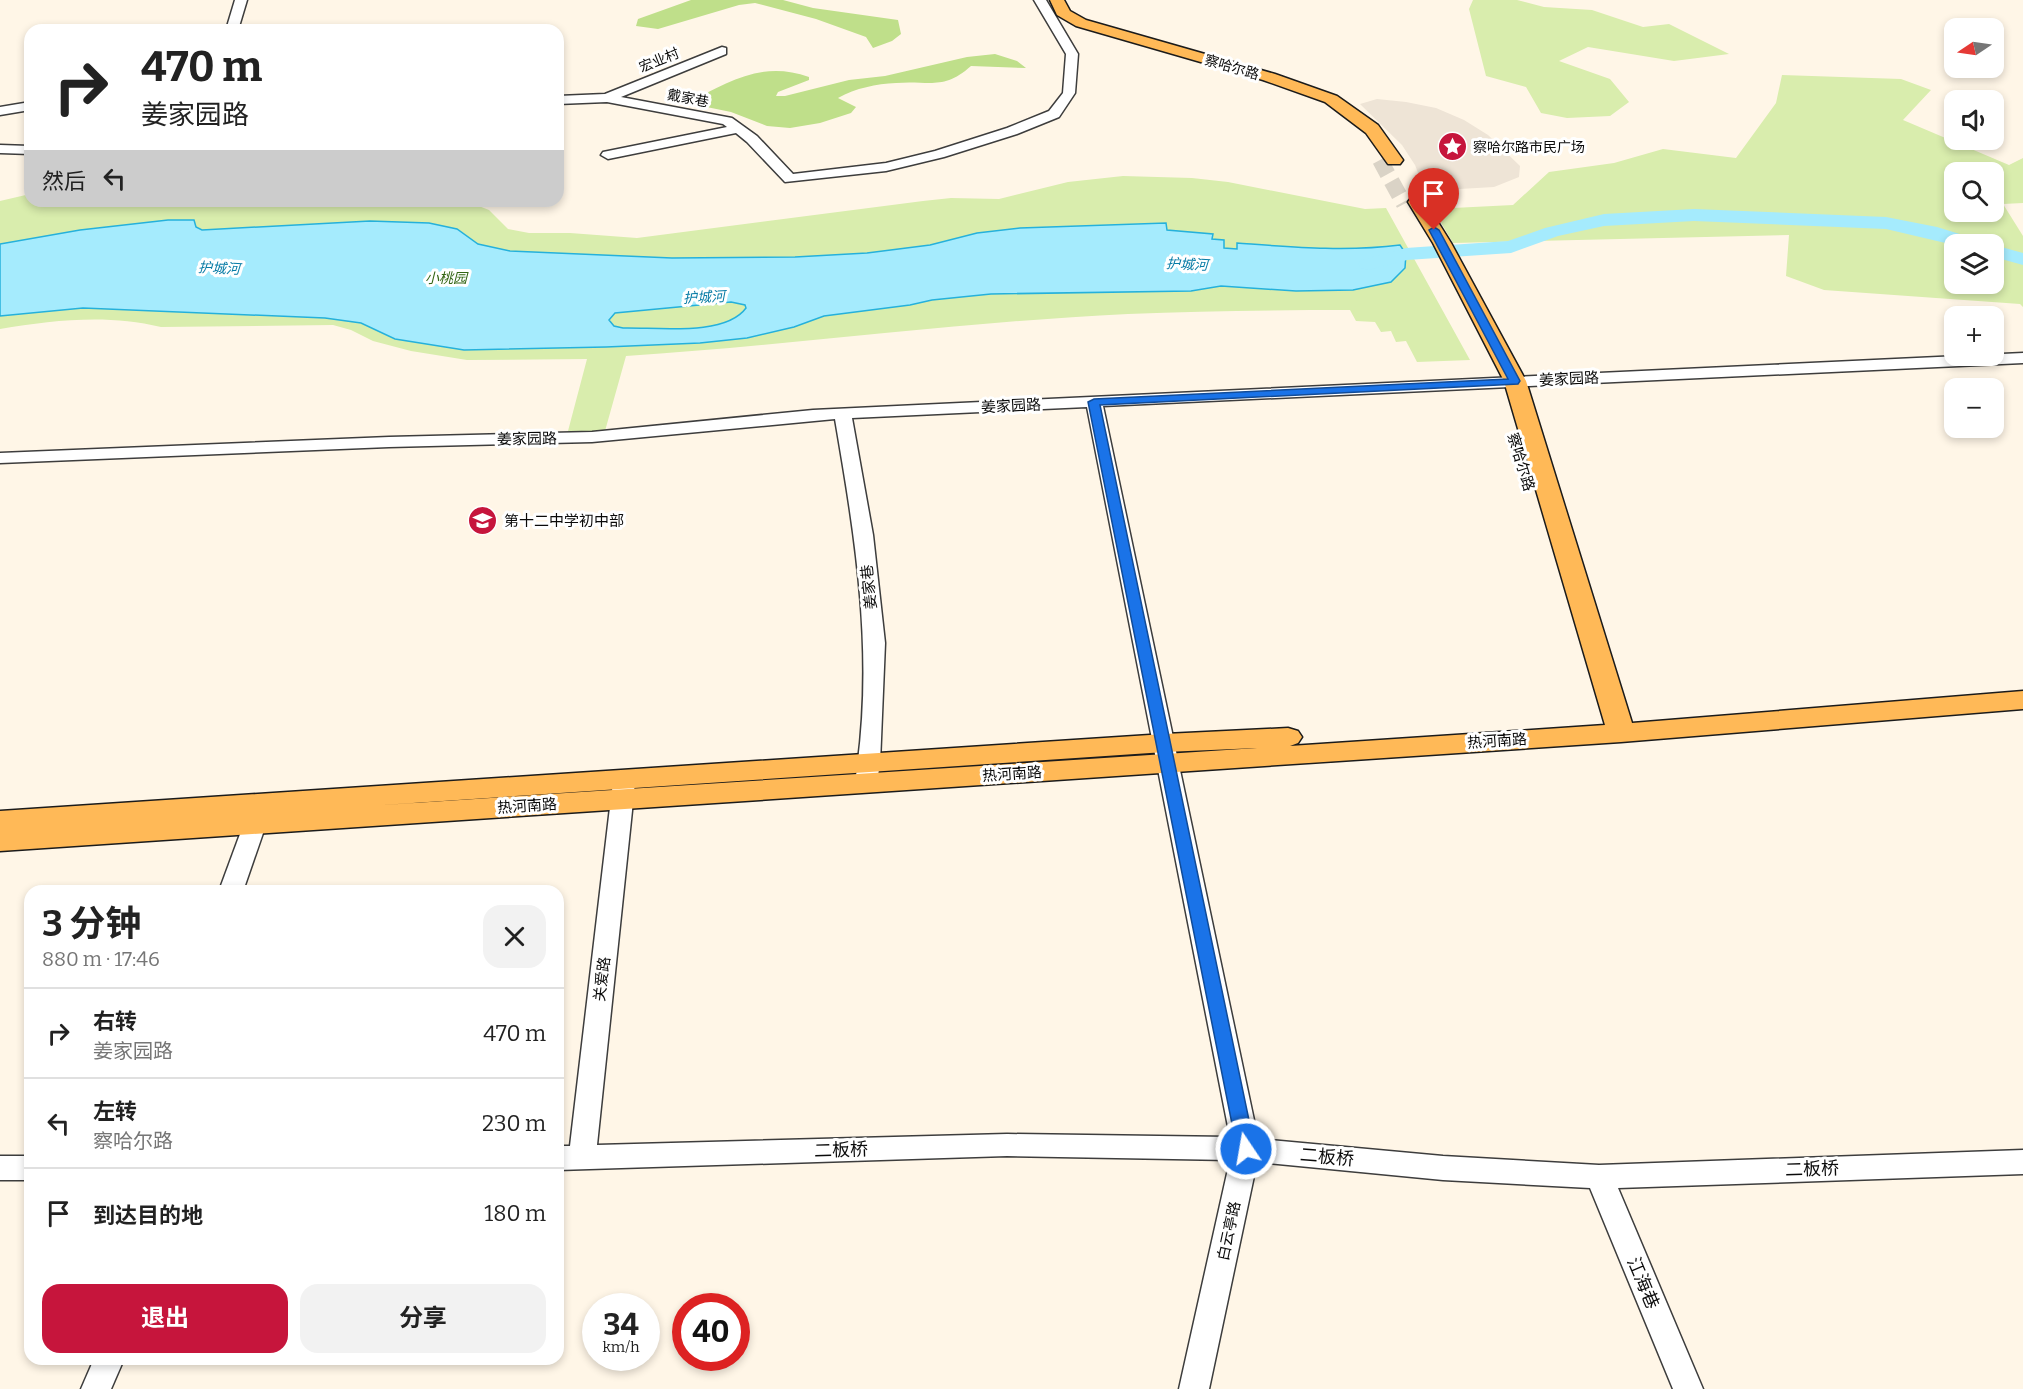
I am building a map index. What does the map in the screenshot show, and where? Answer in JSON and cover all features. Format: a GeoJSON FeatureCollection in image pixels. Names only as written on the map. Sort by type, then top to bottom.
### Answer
{"type":"FeatureCollection","features":[{"type":"Feature","properties":{"kind":"main road","name":"察哈尔路"},"geometry":{"type":"LineString","coordinates":[[1048,0],[1056,14],[1074,26],[1263,82],[1322,102],[1360,129],[1387,160],[1372,129],[1331,99],[1269,77],[1081,23],[1063,13],[1057,0]]}},
{"type":"Feature","properties":{"kind":"main road","name":"察哈尔路"},"geometry":{"type":"LineString","coordinates":[[1410,203],[1439,253],[1506,382],[1610,728]]}},
{"type":"Feature","properties":{"kind":"main road","name":"热河南路"},"geometry":{"type":"LineString","coordinates":[[1610,728],[2023,691]]}},
{"type":"Feature","properties":{"kind":"main road","name":"热河南路"},"geometry":{"type":"LineString","coordinates":[[0,841],[260,814],[1166,753],[1610,728],[2023,700]]}},
{"type":"Feature","properties":{"kind":"main road","name":"热河南路"},"geometry":{"type":"LineString","coordinates":[[0,821],[260,814]]}},
{"type":"Feature","properties":{"kind":"street"},"geometry":{"type":"LineString","coordinates":[[234,24],[241,0]]}},
{"type":"Feature","properties":{"kind":"street","name":"戴家巷"},"geometry":{"type":"LineString","coordinates":[[564,100],[607,98],[727,121],[752,140],[790,179],[886,167],[1012,131],[1054,114],[1069,93],[1072,54],[1054,21],[1046,13],[1041,0]]}},
{"type":"Feature","properties":{"kind":"street","name":"宏业村"},"geometry":{"type":"LineString","coordinates":[[607,98],[722,51]]}},
{"type":"Feature","properties":{"kind":"street"},"geometry":{"type":"LineString","coordinates":[[0,111],[24,107]]}},
{"type":"Feature","properties":{"kind":"street"},"geometry":{"type":"LineString","coordinates":[[608,155],[738,129]]}},
{"type":"Feature","properties":{"kind":"street"},"geometry":{"type":"LineString","coordinates":[[0,149],[24,150]]}},
{"type":"Feature","properties":{"kind":"street","name":"姜家园路"},"geometry":{"type":"LineString","coordinates":[[0,458],[389,442],[592,437],[843,414],[2023,358]]}},
{"type":"Feature","properties":{"kind":"street","name":"白云亭路"},"geometry":{"type":"LineString","coordinates":[[1094,402],[1246,1149],[1194,1389]]}},
{"type":"Feature","properties":{"kind":"street","name":"姜家巷"},"geometry":{"type":"LineString","coordinates":[[843,414],[864,535],[875,643],[868,773]]}},
{"type":"Feature","properties":{"kind":"street","name":"关爱路"},"geometry":{"type":"LineString","coordinates":[[570,1158],[624,789]]}},
{"type":"Feature","properties":{"kind":"street"},"geometry":{"type":"LineString","coordinates":[[233,885],[260,814]]}},
{"type":"Feature","properties":{"kind":"street","name":"二板桥"},"geometry":{"type":"LineString","coordinates":[[570,1158],[1007,1145],[1246,1149],[1443,1168],[1599,1177],[2023,1162]]}},
{"type":"Feature","properties":{"kind":"street"},"geometry":{"type":"LineString","coordinates":[[0,1168],[24,1168]]}},
{"type":"Feature","properties":{"kind":"street","name":"江海巷"},"geometry":{"type":"LineString","coordinates":[[1599,1177],[1688,1389]]}},
{"type":"Feature","properties":{"kind":"street"},"geometry":{"type":"LineString","coordinates":[[96,1389],[106,1365]]}},
{"type":"Feature","properties":{"kind":"green space"},"geometry":{"type":"Polygon","coordinates":[[[691,0],[783,0],[813,8],[898,20],[901,34],[892,41],[873,48],[866,37],[816,19],[755,3],[739,5],[658,29],[636,26],[638,19],[691,0]]]}},
{"type":"Feature","properties":{"kind":"green space"},"geometry":{"type":"Polygon","coordinates":[[[1473,0],[1517,0],[1544,7],[1592,10],[1643,27],[1669,24],[1729,54],[1674,61],[1588,47],[1559,61],[1610,79],[1629,102],[1610,116],[1567,118],[1541,113],[1526,87],[1486,76],[1469,9],[1473,0]]]}},
{"type":"Feature","properties":{"kind":"green space"},"geometry":{"type":"Polygon","coordinates":[[[995,54],[1017,61],[1026,68],[971,66],[944,82],[908,82],[866,87],[838,98],[856,107],[851,113],[820,123],[790,128],[767,126],[731,112],[687,103],[732,81],[761,72],[792,72],[809,77],[809,80],[778,92],[776,96],[785,96],[849,80],[885,76],[967,57],[995,54]]]}},
{"type":"Feature","properties":{"kind":"green space"},"geometry":{"type":"Polygon","coordinates":[[[1782,75],[1901,79],[1931,90],[1903,120],[1944,137],[1944,150],[1974,150],[2002,162],[1944,162],[1944,222],[2004,222],[2004,206],[2023,236],[2023,307],[2020,304],[1824,290],[1786,276],[1789,235],[1453,243],[1433,209],[1513,205],[1549,172],[1614,163],[1663,149],[1736,158],[1776,103],[1782,75]]]}},
{"type":"Feature","properties":{"kind":"green space"},"geometry":{"type":"Polygon","coordinates":[[[2023,158],[2023,203],[2004,204],[2004,163],[2009,165],[2023,158]]]}},
{"type":"Feature","properties":{"kind":"green space","name":"小桃园"},"geometry":{"type":"Polygon","coordinates":[[[1123,176],[1192,178],[1228,182],[1365,209],[1386,208],[1470,360],[1417,362],[1406,341],[1396,342],[1391,331],[1381,332],[1375,322],[1356,321],[1350,310],[1156,313],[1002,322],[626,356],[605,431],[568,431],[587,359],[467,360],[411,351],[373,341],[351,330],[333,325],[161,327],[121,321],[80,320],[0,329],[0,201],[24,195],[24,207],[481,207],[489,210],[508,229],[529,233],[570,233],[637,238],[923,201],[951,198],[999,199],[1068,182],[1123,176]]]}},
{"type":"Feature","properties":{"kind":"shaded area","name":"察哈尔路市民广场"},"geometry":{"type":"Polygon","coordinates":[[[1377,99],[1436,108],[1464,120],[1488,135],[1520,166],[1519,177],[1494,187],[1425,191],[1415,165],[1402,145],[1360,104],[1377,99]]]}},
{"type":"Feature","properties":{"kind":"water","name":"护城河"},"geometry":{"type":"Polygon","coordinates":[[[168,220],[194,220],[196,227],[202,230],[370,221],[429,223],[457,229],[478,244],[510,251],[672,258],[795,257],[867,253],[930,245],[977,233],[1020,228],[1166,223],[1167,230],[1213,234],[1212,239],[1224,240],[1224,248],[1237,249],[1237,243],[1339,248],[1400,245],[1406,254],[1405,268],[1391,282],[1353,290],[1296,291],[1221,286],[1191,291],[991,294],[824,316],[794,327],[747,338],[700,343],[464,350],[395,339],[361,323],[325,318],[83,308],[0,316],[0,244],[80,230],[168,220]],[[731,302],[615,313],[609,320],[614,326],[623,328],[689,329],[722,323],[736,317],[746,308],[745,305],[731,302]]]}},
{"type":"Feature","properties":{"kind":"waterway"},"geometry":{"type":"LineString","coordinates":[[1368,264],[1406,254],[1511,247],[1552,232],[1604,220],[1694,215],[1886,223],[1944,235]]}},
{"type":"Feature","properties":{"kind":"waterway"},"geometry":{"type":"LineString","coordinates":[[2004,254],[2023,259]]}},
{"type":"Feature","properties":{"kind":"tunnel"},"geometry":{"type":"LineString","coordinates":[[1380,160],[1404,204]]}},
{"type":"Feature","properties":{"kind":"place","name":"察哈尔路市民广场"},"geometry":{"type":"Point","coordinates":[1452,147]}},
{"type":"Feature","properties":{"kind":"place","name":"第十二中学初中部"},"geometry":{"type":"Point","coordinates":[483,521]}},
{"type":"Feature","properties":{"kind":"route"},"geometry":{"type":"LineString","coordinates":[[1246,1149],[1094,402],[1515,381],[1434,230]]}}]}
